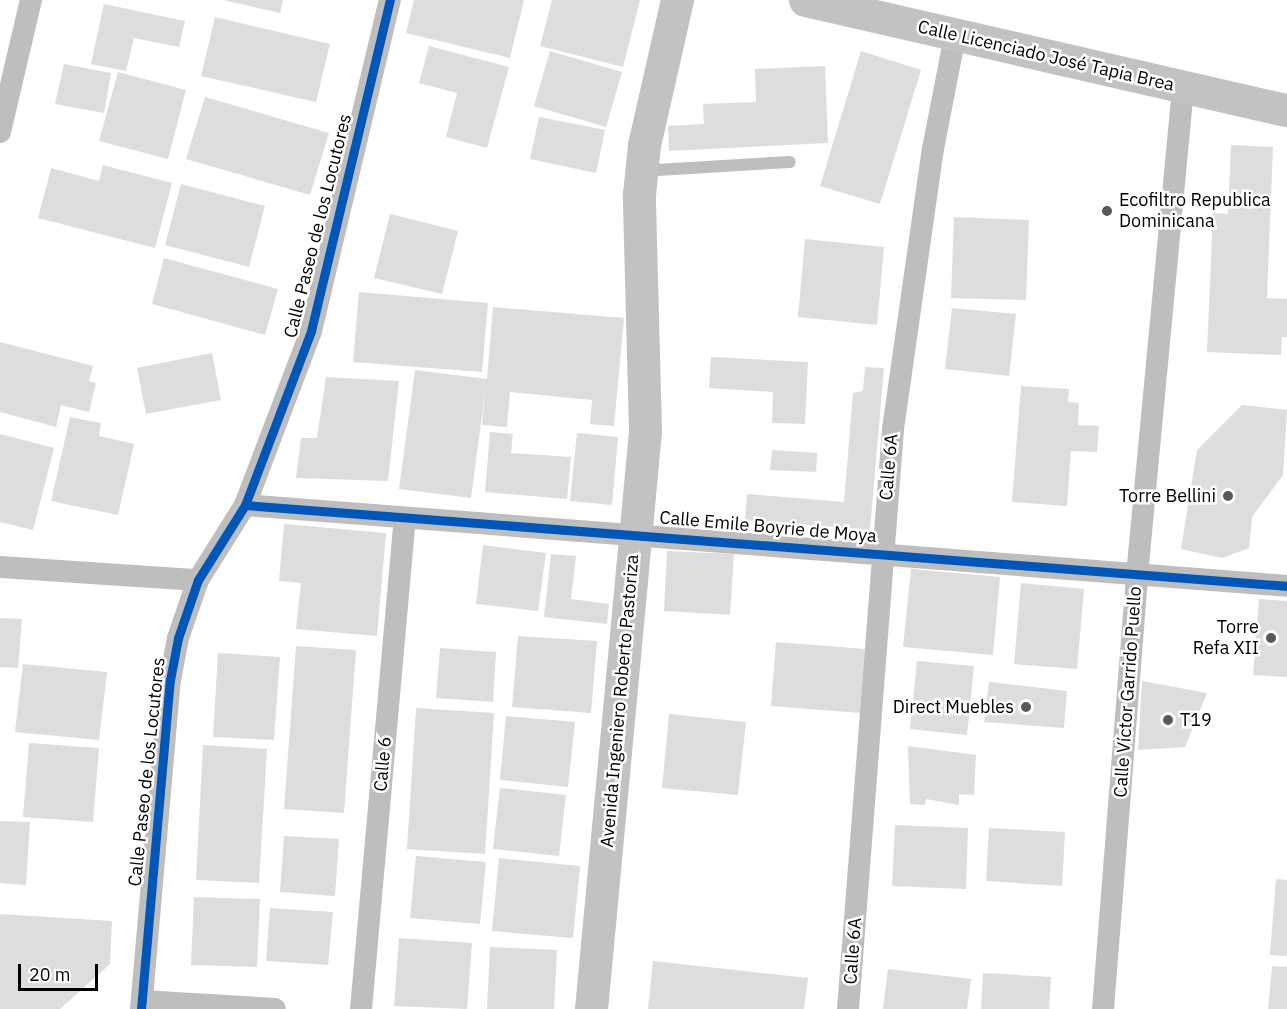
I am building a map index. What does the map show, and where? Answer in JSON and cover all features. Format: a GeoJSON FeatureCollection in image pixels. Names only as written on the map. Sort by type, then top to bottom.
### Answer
{"type":"FeatureCollection","features":[{"type":"Feature","properties":{"kind":"street"},"geometry":{"type":"LineString","coordinates":[[0,132],[31,0]]}},
{"type":"Feature","properties":{"kind":"street","name":"Calle Paseo de los Locutores"},"geometry":{"type":"LineString","coordinates":[[142,1005],[170,680],[178,638],[198,580],[245,505],[311,331],[390,0]]}},
{"type":"Feature","properties":{"kind":"street","name":"Avenida Ingeniero Roberto Pastoriza"},"geometry":{"type":"LineString","coordinates":[[591,1009],[645,431],[641,171],[677,0]]}},
{"type":"Feature","properties":{"kind":"street","name":"Calle Licenciado José Tapia Brea"},"geometry":{"type":"LineString","coordinates":[[805,0],[1287,110]]}},
{"type":"Feature","properties":{"kind":"street","name":"Calle 6A"},"geometry":{"type":"LineString","coordinates":[[848,1009],[882,553],[911,300],[955,36]]}},
{"type":"Feature","properties":{"kind":"street","name":"Calle Víctor Garrido Puello"},"geometry":{"type":"LineString","coordinates":[[1103,1009],[1137,574],[1183,88]]}},
{"type":"Feature","properties":{"kind":"street","name":"Calle Emile Boyrie de Moya"},"geometry":{"type":"LineString","coordinates":[[245,505],[405,518],[635,532],[1287,586]]}},
{"type":"Feature","properties":{"kind":"street","name":"Calle 6"},"geometry":{"type":"LineString","coordinates":[[361,1009],[405,518]]}},
{"type":"Feature","properties":{"kind":"street"},"geometry":{"type":"LineString","coordinates":[[0,567],[198,580]]}},
{"type":"Feature","properties":{"kind":"street"},"geometry":{"type":"LineString","coordinates":[[142,1005],[275,1009]]}},
{"type":"Feature","properties":{"kind":"lane"},"geometry":{"type":"LineString","coordinates":[[641,171],[790,162]]}},
{"type":"Feature","properties":{"kind":"building"},"geometry":{"type":"Polygon","coordinates":[[[223,0],[283,0],[280,13],[223,0]]]}},
{"type":"Feature","properties":{"kind":"building"},"geometry":{"type":"Polygon","coordinates":[[[414,0],[524,0],[510,58],[406,33],[414,0]]]}},
{"type":"Feature","properties":{"kind":"building"},"geometry":{"type":"Polygon","coordinates":[[[552,0],[640,0],[623,67],[540,46],[552,0]]]}},
{"type":"Feature","properties":{"kind":"building"},"geometry":{"type":"Polygon","coordinates":[[[104,4],[185,21],[179,47],[134,38],[126,71],[91,64],[104,4]]]}},
{"type":"Feature","properties":{"kind":"building"},"geometry":{"type":"Polygon","coordinates":[[[215,17],[330,44],[316,102],[201,76],[215,17]]]}},
{"type":"Feature","properties":{"kind":"building"},"geometry":{"type":"Polygon","coordinates":[[[429,46],[509,67],[487,148],[446,137],[457,93],[419,83],[429,46]]]}},
{"type":"Feature","properties":{"kind":"building"},"geometry":{"type":"Polygon","coordinates":[[[550,51],[622,72],[606,127],[534,106],[550,51]]]}},
{"type":"Feature","properties":{"kind":"building"},"geometry":{"type":"Polygon","coordinates":[[[861,51],[921,70],[880,204],[820,186],[861,51]]]}},
{"type":"Feature","properties":{"kind":"building"},"geometry":{"type":"Polygon","coordinates":[[[64,64],[111,73],[104,113],[55,104],[64,64]]]}},
{"type":"Feature","properties":{"kind":"building"},"geometry":{"type":"Polygon","coordinates":[[[825,66],[828,143],[669,151],[668,126],[704,124],[703,104],[756,102],[755,69],[825,66]]]}},
{"type":"Feature","properties":{"kind":"building"},"geometry":{"type":"Polygon","coordinates":[[[118,72],[186,90],[168,159],[99,141],[118,72]]]}},
{"type":"Feature","properties":{"kind":"building"},"geometry":{"type":"Polygon","coordinates":[[[205,97],[329,133],[310,195],[186,159],[205,97]]]}},
{"type":"Feature","properties":{"kind":"building"},"geometry":{"type":"Polygon","coordinates":[[[539,117],[605,130],[596,173],[530,159],[539,117]]]}},
{"type":"Feature","properties":{"kind":"building"},"geometry":{"type":"Polygon","coordinates":[[[1231,145],[1273,147],[1267,298],[1287,299],[1287,337],[1282,337],[1281,355],[1207,352],[1213,213],[1228,214],[1231,145]]]}},
{"type":"Feature","properties":{"kind":"building"},"geometry":{"type":"Polygon","coordinates":[[[103,165],[172,183],[155,248],[38,218],[51,168],[99,181],[103,165]]]}},
{"type":"Feature","properties":{"kind":"building"},"geometry":{"type":"Polygon","coordinates":[[[181,184],[265,206],[249,267],[165,245],[181,184]]]}},
{"type":"Feature","properties":{"kind":"building"},"geometry":{"type":"Polygon","coordinates":[[[390,214],[458,231],[442,294],[374,278],[390,214]]]}},
{"type":"Feature","properties":{"kind":"building"},"geometry":{"type":"Polygon","coordinates":[[[954,217],[1029,220],[1026,300],[951,298],[954,217]]]}},
{"type":"Feature","properties":{"kind":"building"},"geometry":{"type":"Polygon","coordinates":[[[805,239],[884,247],[877,325],[798,317],[805,239]]]}},
{"type":"Feature","properties":{"kind":"building"},"geometry":{"type":"Polygon","coordinates":[[[164,258],[278,289],[265,335],[152,304],[164,258]]]}},
{"type":"Feature","properties":{"kind":"building"},"geometry":{"type":"Polygon","coordinates":[[[359,292],[488,303],[482,372],[353,362],[359,292]]]}},
{"type":"Feature","properties":{"kind":"building"},"geometry":{"type":"Polygon","coordinates":[[[493,307],[624,318],[614,426],[590,424],[592,400],[510,392],[507,427],[482,425],[485,393],[471,498],[399,489],[415,370],[487,379],[493,307]]]}},
{"type":"Feature","properties":{"kind":"building"},"geometry":{"type":"Polygon","coordinates":[[[952,308],[1016,314],[1009,376],[945,369],[952,308]]]}},
{"type":"Feature","properties":{"kind":"building"},"geometry":{"type":"Polygon","coordinates":[[[0,342],[93,366],[89,381],[96,383],[89,412],[61,405],[56,427],[0,412],[0,342]]]}},
{"type":"Feature","properties":{"kind":"building"},"geometry":{"type":"Polygon","coordinates":[[[212,353],[221,400],[146,414],[137,368],[212,353]]]}},
{"type":"Feature","properties":{"kind":"building"},"geometry":{"type":"Polygon","coordinates":[[[711,357],[808,362],[805,424],[772,423],[773,392],[709,388],[711,357]]]}},
{"type":"Feature","properties":{"kind":"building"},"geometry":{"type":"Polygon","coordinates":[[[865,367],[884,368],[870,530],[745,520],[747,494],[844,502],[853,393],[863,391],[865,367]]]}},
{"type":"Feature","properties":{"kind":"building"},"geometry":{"type":"Polygon","coordinates":[[[326,377],[399,381],[388,481],[296,478],[301,438],[317,438],[326,377]]]}},
{"type":"Feature","properties":{"kind":"building"},"geometry":{"type":"Polygon","coordinates":[[[1021,386],[1069,389],[1068,402],[1079,403],[1078,425],[1099,426],[1097,452],[1071,451],[1067,506],[1012,502],[1021,386]]]}},
{"type":"Feature","properties":{"kind":"building","name":"Torre Bellini"},"geometry":{"type":"Polygon","coordinates":[[[1242,405],[1287,410],[1283,475],[1252,517],[1249,548],[1222,558],[1181,549],[1197,450],[1242,405]]]}},
{"type":"Feature","properties":{"kind":"building"},"geometry":{"type":"Polygon","coordinates":[[[70,417],[101,423],[99,436],[134,444],[118,515],[51,501],[70,417]]]}},
{"type":"Feature","properties":{"kind":"building"},"geometry":{"type":"Polygon","coordinates":[[[490,432],[513,434],[511,453],[571,457],[567,499],[485,492],[490,432]]]}},
{"type":"Feature","properties":{"kind":"building"},"geometry":{"type":"Polygon","coordinates":[[[577,433],[618,437],[612,505],[570,501],[577,433]]]}},
{"type":"Feature","properties":{"kind":"building"},"geometry":{"type":"Polygon","coordinates":[[[0,434],[54,448],[33,530],[0,522],[0,434]]]}},
{"type":"Feature","properties":{"kind":"building"},"geometry":{"type":"Polygon","coordinates":[[[772,450],[817,453],[816,472],[770,470],[772,450]]]}},
{"type":"Feature","properties":{"kind":"building"},"geometry":{"type":"Polygon","coordinates":[[[284,524],[386,533],[377,636],[296,629],[301,583],[279,581],[284,524]]]}},
{"type":"Feature","properties":{"kind":"building"},"geometry":{"type":"Polygon","coordinates":[[[483,545],[546,553],[538,611],[476,604],[483,545]]]}},
{"type":"Feature","properties":{"kind":"building"},"geometry":{"type":"Polygon","coordinates":[[[667,551],[734,554],[730,615],[664,611],[667,551]]]}},
{"type":"Feature","properties":{"kind":"building"},"geometry":{"type":"Polygon","coordinates":[[[551,554],[576,556],[571,599],[609,604],[607,624],[544,617],[551,554]]]}},
{"type":"Feature","properties":{"kind":"building"},"geometry":{"type":"Polygon","coordinates":[[[911,569],[1000,577],[993,655],[903,647],[911,569]]]}},
{"type":"Feature","properties":{"kind":"building"},"geometry":{"type":"Polygon","coordinates":[[[1021,583],[1084,589],[1077,669],[1014,664],[1021,583]]]}},
{"type":"Feature","properties":{"kind":"building","name":"Torre Refa XII"},"geometry":{"type":"Polygon","coordinates":[[[1259,599],[1287,601],[1287,677],[1253,675],[1259,599]]]}},
{"type":"Feature","properties":{"kind":"building"},"geometry":{"type":"Polygon","coordinates":[[[0,618],[22,619],[18,668],[0,667],[0,618]]]}},
{"type":"Feature","properties":{"kind":"building"},"geometry":{"type":"Polygon","coordinates":[[[518,636],[597,641],[591,713],[512,707],[518,636]]]}},
{"type":"Feature","properties":{"kind":"building"},"geometry":{"type":"Polygon","coordinates":[[[776,642],[865,649],[860,713],[771,706],[776,642]]]}},
{"type":"Feature","properties":{"kind":"building"},"geometry":{"type":"Polygon","coordinates":[[[296,646],[356,650],[344,813],[284,809],[296,646]]]}},
{"type":"Feature","properties":{"kind":"building"},"geometry":{"type":"Polygon","coordinates":[[[440,648],[496,652],[493,702],[436,698],[440,648]]]}},
{"type":"Feature","properties":{"kind":"building"},"geometry":{"type":"Polygon","coordinates":[[[218,653],[280,657],[274,740],[213,737],[218,653]]]}},
{"type":"Feature","properties":{"kind":"building"},"geometry":{"type":"Polygon","coordinates":[[[917,661],[974,666],[967,735],[910,729],[917,661]]]}},
{"type":"Feature","properties":{"kind":"building"},"geometry":{"type":"Polygon","coordinates":[[[23,664],[107,672],[99,740],[15,732],[23,664]]]}},
{"type":"Feature","properties":{"kind":"building","name":"T19"},"geometry":{"type":"Polygon","coordinates":[[[1142,681],[1207,693],[1185,747],[1138,750],[1142,681]]]}},
{"type":"Feature","properties":{"kind":"building","name":"Direct Muebles"},"geometry":{"type":"Polygon","coordinates":[[[989,682],[1067,691],[1064,728],[984,722],[989,682]]]}},
{"type":"Feature","properties":{"kind":"building"},"geometry":{"type":"Polygon","coordinates":[[[416,708],[494,713],[485,854],[407,849],[416,708]]]}},
{"type":"Feature","properties":{"kind":"building"},"geometry":{"type":"Polygon","coordinates":[[[669,714],[746,722],[738,795],[662,788],[669,714]]]}},
{"type":"Feature","properties":{"kind":"building"},"geometry":{"type":"Polygon","coordinates":[[[506,716],[575,722],[568,787],[500,780],[506,716]]]}},
{"type":"Feature","properties":{"kind":"building"},"geometry":{"type":"Polygon","coordinates":[[[29,743],[99,748],[93,822],[23,817],[29,743]]]}},
{"type":"Feature","properties":{"kind":"building"},"geometry":{"type":"Polygon","coordinates":[[[203,745],[267,749],[259,883],[196,880],[203,745]]]}},
{"type":"Feature","properties":{"kind":"building"},"geometry":{"type":"Polygon","coordinates":[[[908,746],[976,755],[974,795],[959,794],[959,805],[926,799],[925,805],[910,804],[908,746]]]}},
{"type":"Feature","properties":{"kind":"building"},"geometry":{"type":"Polygon","coordinates":[[[500,788],[566,795],[559,856],[493,849],[500,788]]]}},
{"type":"Feature","properties":{"kind":"building"},"geometry":{"type":"Polygon","coordinates":[[[0,821],[30,822],[26,885],[0,883],[0,821]]]}},
{"type":"Feature","properties":{"kind":"building"},"geometry":{"type":"Polygon","coordinates":[[[895,825],[968,828],[966,889],[892,886],[895,825]]]}},
{"type":"Feature","properties":{"kind":"building"},"geometry":{"type":"Polygon","coordinates":[[[989,828],[1065,832],[1062,886],[986,881],[989,828]]]}},
{"type":"Feature","properties":{"kind":"building"},"geometry":{"type":"Polygon","coordinates":[[[284,836],[339,839],[335,896],[280,892],[284,836]]]}},
{"type":"Feature","properties":{"kind":"building"},"geometry":{"type":"Polygon","coordinates":[[[416,856],[486,862],[480,924],[410,918],[416,856]]]}},
{"type":"Feature","properties":{"kind":"building"},"geometry":{"type":"Polygon","coordinates":[[[499,858],[580,866],[573,938],[492,931],[499,858]]]}},
{"type":"Feature","properties":{"kind":"building"},"geometry":{"type":"Polygon","coordinates":[[[1276,879],[1287,880],[1287,956],[1270,955],[1276,879]]]}},
{"type":"Feature","properties":{"kind":"building"},"geometry":{"type":"Polygon","coordinates":[[[194,897],[260,899],[257,967],[191,965],[194,897]]]}},
{"type":"Feature","properties":{"kind":"building"},"geometry":{"type":"Polygon","coordinates":[[[270,908],[333,912],[328,965],[266,961],[270,908]]]}},
{"type":"Feature","properties":{"kind":"building"},"geometry":{"type":"Polygon","coordinates":[[[0,914],[112,921],[110,964],[60,1009],[0,1009],[0,914]]]}},
{"type":"Feature","properties":{"kind":"building"},"geometry":{"type":"Polygon","coordinates":[[[399,938],[472,943],[467,1009],[394,1006],[399,938]]]}},
{"type":"Feature","properties":{"kind":"building"},"geometry":{"type":"Polygon","coordinates":[[[490,947],[557,950],[554,1009],[487,1009],[490,947]]]}},
{"type":"Feature","properties":{"kind":"building"},"geometry":{"type":"Polygon","coordinates":[[[653,961],[808,978],[804,1009],[648,1009],[653,961]]]}},
{"type":"Feature","properties":{"kind":"building"},"geometry":{"type":"Polygon","coordinates":[[[1272,966],[1287,967],[1287,1009],[1268,1009],[1272,966]]]}},
{"type":"Feature","properties":{"kind":"building"},"geometry":{"type":"Polygon","coordinates":[[[888,969],[971,979],[967,1009],[883,1009],[888,969]]]}},
{"type":"Feature","properties":{"kind":"building"},"geometry":{"type":"Polygon","coordinates":[[[983,973],[1051,977],[1049,1009],[981,1009],[983,973]]]}},
{"type":"Feature","properties":{"kind":"cycle path"},"geometry":{"type":"LineString","coordinates":[[141,1009],[170,680],[178,638],[198,580],[245,505],[311,331],[390,0]]}},
{"type":"Feature","properties":{"kind":"cycle path"},"geometry":{"type":"LineString","coordinates":[[245,505],[1287,586]]}},
{"type":"Feature","properties":{"kind":"place","name":"Ecofiltro Republica Dominicana"},"geometry":{"type":"Point","coordinates":[1107,211]}},
{"type":"Feature","properties":{"kind":"place","name":"Torre Bellini"},"geometry":{"type":"Point","coordinates":[1228,496]}},
{"type":"Feature","properties":{"kind":"place","name":"Torre Refa XII"},"geometry":{"type":"Point","coordinates":[1271,638]}},
{"type":"Feature","properties":{"kind":"place","name":"Direct Muebles"},"geometry":{"type":"Point","coordinates":[1026,707]}},
{"type":"Feature","properties":{"kind":"place","name":"T19"},"geometry":{"type":"Point","coordinates":[1168,720]}}]}
